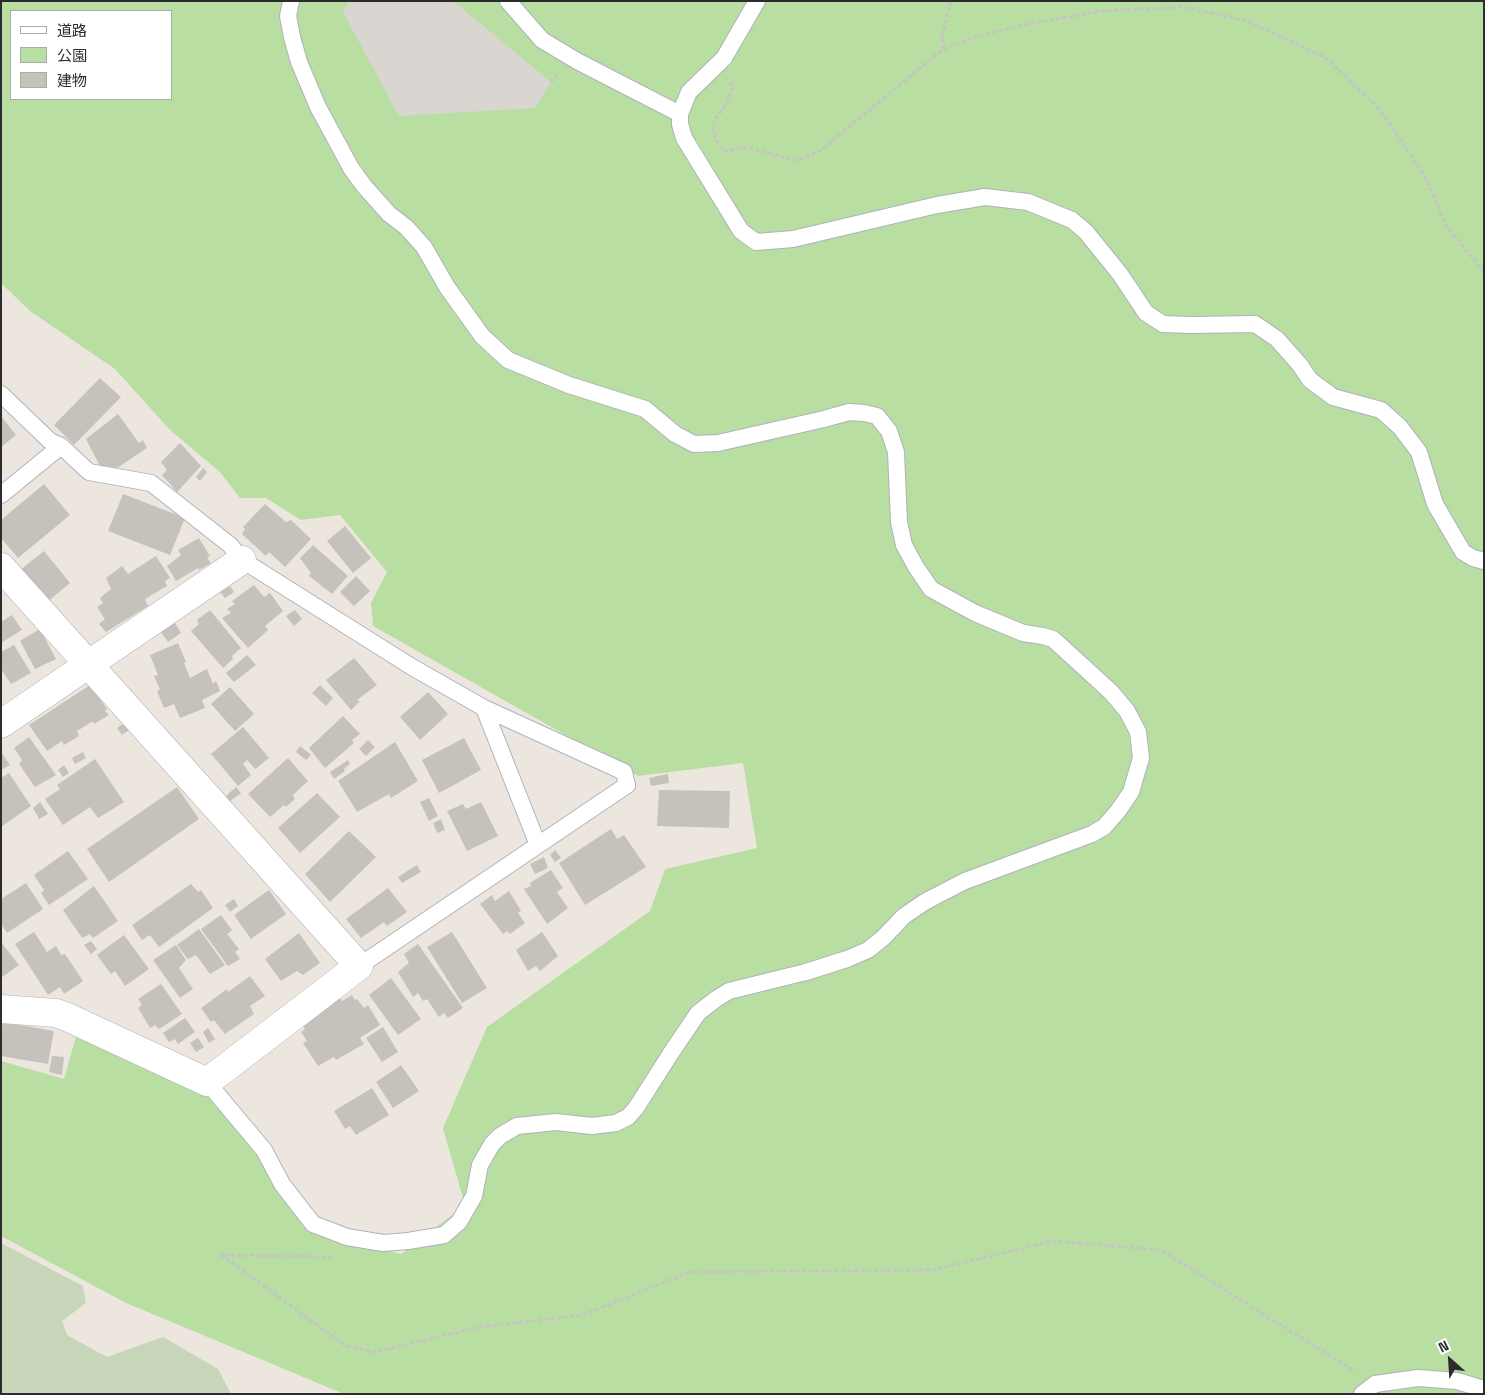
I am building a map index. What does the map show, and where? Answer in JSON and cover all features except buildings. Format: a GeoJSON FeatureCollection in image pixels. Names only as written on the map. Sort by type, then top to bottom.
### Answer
{"type":"FeatureCollection","features":[{"type":"Feature","properties":{"kind":"street"},"geometry":{"type":"LineString","coordinates":[[1,724],[242,560]]}},
{"type":"Feature","properties":{"kind":"street"},"geometry":{"type":"LineString","coordinates":[[1,567],[359,966],[207,1082],[68,1017],[56,1013],[1,1009]]}},
{"type":"Feature","properties":{"kind":"lane"},"geometry":{"type":"LineString","coordinates":[[207,1082],[264,1150],[282,1184],[313,1224],[348,1237],[383,1242],[408,1241],[444,1234],[460,1222],[474,1196],[480,1165],[492,1144],[500,1136],[517,1126],[556,1122],[592,1126],[616,1123],[628,1116],[636,1108],[698,1013],[716,999],[729,991],[806,972],[868,950],[883,938],[904,916],[964,881],[1092,834],[1104,827],[1131,792],[1141,758],[1138,732],[1128,711],[1111,692],[1064,648],[1052,639],[1023,633],[975,613],[931,589],[904,545],[899,522],[896,452],[889,431],[877,416],[849,412],[718,443],[694,444],[675,434],[645,409],[569,385],[508,360],[482,336],[447,287],[424,248],[364,186],[351,168],[318,107],[299,62],[288,16],[291,1]]}},
{"type":"Feature","properties":{"kind":"lane"},"geometry":{"type":"LineString","coordinates":[[508,1],[542,40],[577,61],[680,114]]}},
{"type":"Feature","properties":{"kind":"lane"},"geometry":{"type":"LineString","coordinates":[[757,1],[724,58],[689,92],[680,114],[680,124],[684,138],[741,230],[756,242],[793,239],[937,204],[985,196],[1028,202],[1072,220],[1086,232],[1109,260],[1146,313],[1163,324],[1255,324],[1277,339],[1300,365],[1310,380],[1333,397],[1382,410],[1400,428],[1419,452],[1435,504],[1463,552],[1473,558],[1484,561]]}},
{"type":"Feature","properties":{"kind":"lane"},"geometry":{"type":"LineString","coordinates":[[1,394],[50,442],[61,446],[89,472],[151,483],[230,546],[242,560],[412,667],[484,708],[624,772],[627,785],[359,966]]}},
{"type":"Feature","properties":{"kind":"lane"},"geometry":{"type":"LineString","coordinates":[[1,495],[61,446]]}},
{"type":"Feature","properties":{"kind":"lane"},"geometry":{"type":"LineString","coordinates":[[484,708],[538,845]]}},
{"type":"Feature","properties":{"kind":"lane"},"geometry":{"type":"LineString","coordinates":[[1362,1394],[1375,1384],[1418,1378],[1457,1381],[1484,1389]]}},
{"type":"Feature","properties":{"kind":"path"},"geometry":{"type":"LineString","coordinates":[[943,50],[942,36],[951,1]]}},
{"type":"Feature","properties":{"kind":"path"},"geometry":{"type":"LineString","coordinates":[[728,85],[732,84],[733,88],[724,108],[715,119],[713,129],[715,138],[721,148],[725,151],[749,148],[795,160],[806,158],[820,151],[943,50],[972,38],[1013,27],[1101,11],[1185,7],[1247,21],[1326,58],[1382,112],[1427,180],[1445,224],[1484,272]]}},
{"type":"Feature","properties":{"kind":"path"},"geometry":{"type":"LineString","coordinates":[[334,1257],[221,1255],[346,1346],[376,1352],[479,1327],[583,1315],[689,1272],[934,1270],[1053,1241],[1161,1250],[1375,1384]]}},
{"type":"Feature","properties":{"kind":"green space"},"geometry":{"type":"Polygon","coordinates":[[[1,1],[1484,1],[1484,1394],[344,1394],[126,1303],[1,1236],[1,1061],[64,1079],[79,1026],[195,1081],[257,1152],[308,1232],[401,1254],[465,1205],[443,1128],[487,1027],[650,911],[665,869],[757,848],[743,763],[638,776],[373,626],[371,603],[387,572],[340,515],[301,520],[266,498],[240,498],[220,472],[169,429],[115,369],[30,311],[1,283],[1,1]]]}},
{"type":"Feature","properties":{"kind":"green space"},"geometry":{"type":"Polygon","coordinates":[[[1,1243],[83,1286],[86,1303],[62,1321],[67,1335],[107,1357],[163,1337],[218,1369],[231,1394],[1,1394],[1,1243]]]}},
{"type":"Feature","properties":{"kind":"shaded area"},"geometry":{"type":"Polygon","coordinates":[[[349,1],[453,1],[551,82],[535,108],[399,116],[343,12],[349,1]]]}}]}
